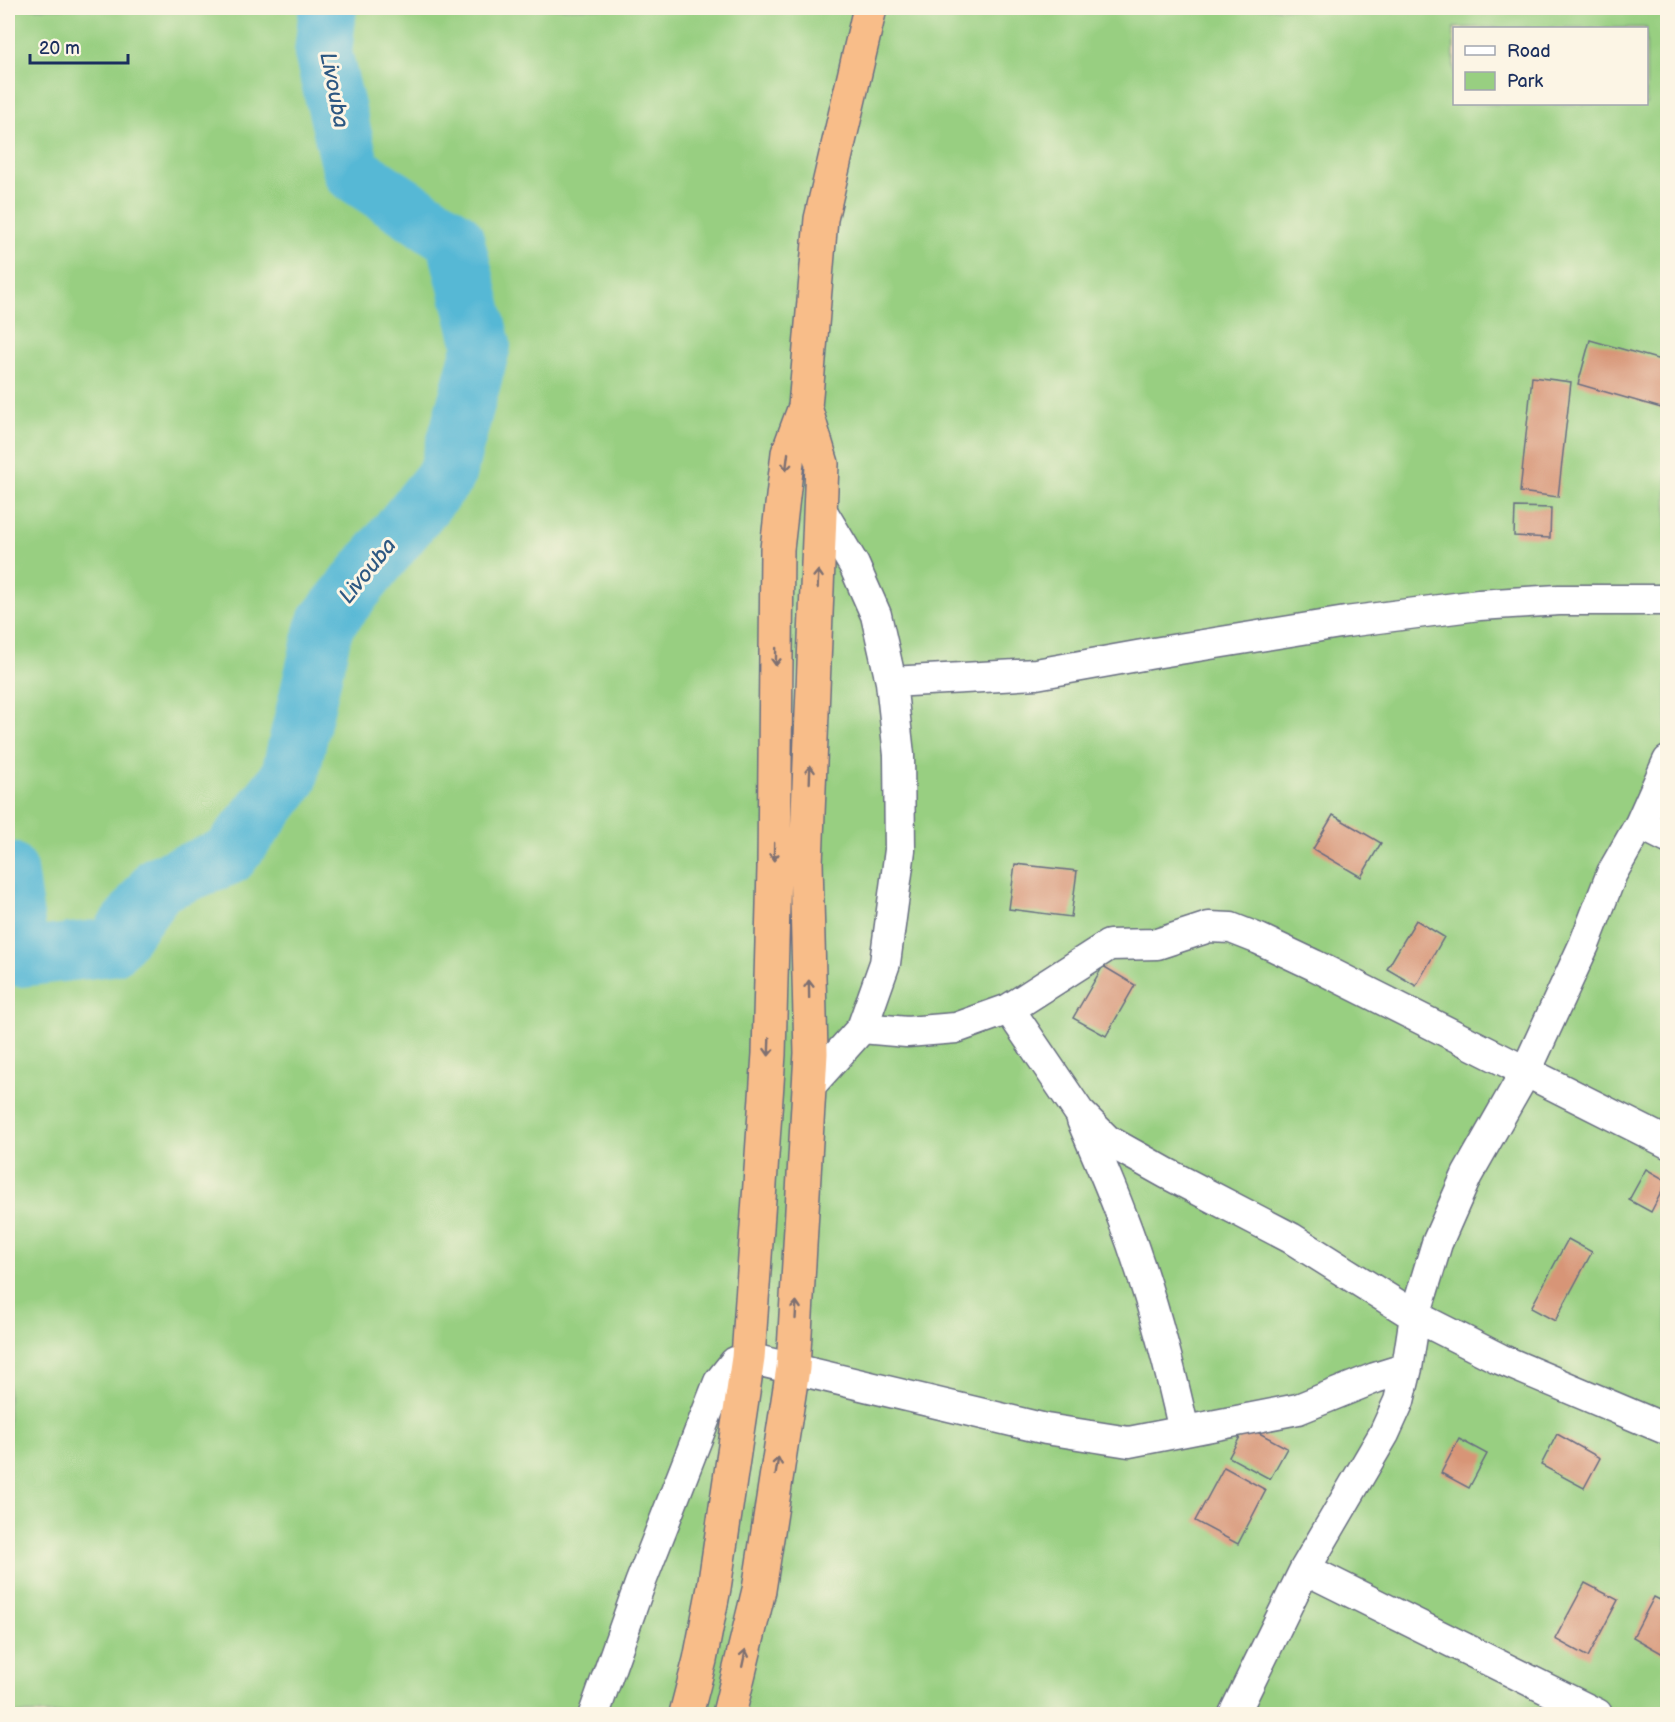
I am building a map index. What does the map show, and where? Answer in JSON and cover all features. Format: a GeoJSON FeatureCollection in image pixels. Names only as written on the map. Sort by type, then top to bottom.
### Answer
{"type":"FeatureCollection","features":[{"type":"Feature","properties":{"kind":"highway"},"geometry":{"type":"LineString","coordinates":[[686,1714],[700,1660],[714,1588],[748,1358],[769,1054],[774,868],[777,549],[788,453],[805,407],[821,219],[870,8]]}},
{"type":"Feature","properties":{"kind":"highway"},"geometry":{"type":"LineString","coordinates":[[729,1714],[759,1590],[793,1368],[809,1088],[806,863],[822,464],[805,407]]}},
{"type":"Feature","properties":{"kind":"street"},"geometry":{"type":"LineString","coordinates":[[809,1088],[862,1028],[885,963],[900,850],[899,754],[891,682],[876,615],[854,565],[820,508]]}},
{"type":"Feature","properties":{"kind":"street"},"geometry":{"type":"LineString","coordinates":[[891,682],[1036,674],[1346,622],[1479,605],[1559,600],[1668,600]]}},
{"type":"Feature","properties":{"kind":"street"},"geometry":{"type":"LineString","coordinates":[[1234,1714],[1305,1569],[1384,1434],[1399,1401],[1415,1316],[1437,1243],[1467,1175],[1526,1071],[1584,945],[1612,873],[1640,824],[1668,761]]}},
{"type":"Feature","properties":{"kind":"street"},"geometry":{"type":"LineString","coordinates":[[1640,824],[1668,838]]}},
{"type":"Feature","properties":{"kind":"street"},"geometry":{"type":"LineString","coordinates":[[862,1028],[907,1032],[956,1028],[1009,1010],[1109,945],[1157,944],[1209,927],[1231,928],[1314,965],[1668,1143]]}},
{"type":"Feature","properties":{"kind":"street"},"geometry":{"type":"LineString","coordinates":[[1009,1010],[1079,1112],[1107,1140],[1291,1238],[1415,1316],[1500,1359],[1668,1430]]}},
{"type":"Feature","properties":{"kind":"street"},"geometry":{"type":"LineString","coordinates":[[1079,1112],[1121,1214],[1151,1304],[1170,1369],[1184,1431]]}},
{"type":"Feature","properties":{"kind":"street"},"geometry":{"type":"LineString","coordinates":[[594,1714],[640,1584],[719,1382],[735,1362],[748,1358],[1046,1429],[1130,1442],[1298,1409],[1375,1378],[1407,1368]]}},
{"type":"Feature","properties":{"kind":"street"},"geometry":{"type":"LineString","coordinates":[[1305,1569],[1597,1714]]}},
{"type":"Feature","properties":{"kind":"green space"},"geometry":{"type":"Polygon","coordinates":[[[8,8],[1667,8],[1667,1714],[8,1714],[8,8]]]}},
{"type":"Feature","properties":{"kind":"building"},"geometry":{"type":"Polygon","coordinates":[[[1590,340],[1668,362],[1668,410],[1578,384],[1590,340]]]}},
{"type":"Feature","properties":{"kind":"building"},"geometry":{"type":"Polygon","coordinates":[[[1532,377],[1571,382],[1558,497],[1520,492],[1532,377]]]}},
{"type":"Feature","properties":{"kind":"building"},"geometry":{"type":"Polygon","coordinates":[[[1515,507],[1551,508],[1550,538],[1514,536],[1515,507]]]}},
{"type":"Feature","properties":{"kind":"building"},"geometry":{"type":"Polygon","coordinates":[[[1333,815],[1381,843],[1361,877],[1313,849],[1333,815]]]}},
{"type":"Feature","properties":{"kind":"building"},"geometry":{"type":"Polygon","coordinates":[[[1015,864],[1077,871],[1071,917],[1009,909],[1015,864]]]}},
{"type":"Feature","properties":{"kind":"building"},"geometry":{"type":"Polygon","coordinates":[[[1416,920],[1444,937],[1416,986],[1387,969],[1416,920]]]}},
{"type":"Feature","properties":{"kind":"building"},"geometry":{"type":"Polygon","coordinates":[[[1103,966],[1135,985],[1106,1036],[1073,1018],[1103,966]]]}},
{"type":"Feature","properties":{"kind":"building"},"geometry":{"type":"Polygon","coordinates":[[[1646,1169],[1667,1181],[1651,1212],[1629,1200],[1646,1169]]]}},
{"type":"Feature","properties":{"kind":"building"},"geometry":{"type":"Polygon","coordinates":[[[1568,1239],[1592,1252],[1555,1321],[1531,1308],[1568,1239]]]}},
{"type":"Feature","properties":{"kind":"building"},"geometry":{"type":"Polygon","coordinates":[[[1246,1426],[1287,1448],[1270,1479],[1229,1457],[1246,1426]]]}},
{"type":"Feature","properties":{"kind":"building"},"geometry":{"type":"Polygon","coordinates":[[[1557,1434],[1600,1458],[1584,1488],[1541,1465],[1557,1434]]]}},
{"type":"Feature","properties":{"kind":"building"},"geometry":{"type":"Polygon","coordinates":[[[1459,1439],[1487,1454],[1469,1488],[1441,1473],[1459,1439]]]}},
{"type":"Feature","properties":{"kind":"building"},"geometry":{"type":"Polygon","coordinates":[[[1224,1467],[1266,1490],[1238,1544],[1195,1521],[1224,1467]]]}},
{"type":"Feature","properties":{"kind":"building"},"geometry":{"type":"Polygon","coordinates":[[[1585,1583],[1618,1600],[1588,1657],[1555,1639],[1585,1583]]]}},
{"type":"Feature","properties":{"kind":"building"},"geometry":{"type":"Polygon","coordinates":[[[1654,1597],[1668,1604],[1668,1647],[1663,1654],[1633,1637],[1654,1597]]]}},
{"type":"Feature","properties":{"kind":"waterway","name":"Livouba"},"geometry":{"type":"LineString","coordinates":[[8,870],[21,958],[112,947],[159,884],[229,856],[289,778],[325,624],[447,474],[482,345],[455,239],[352,172],[323,53],[328,8]]}}]}
